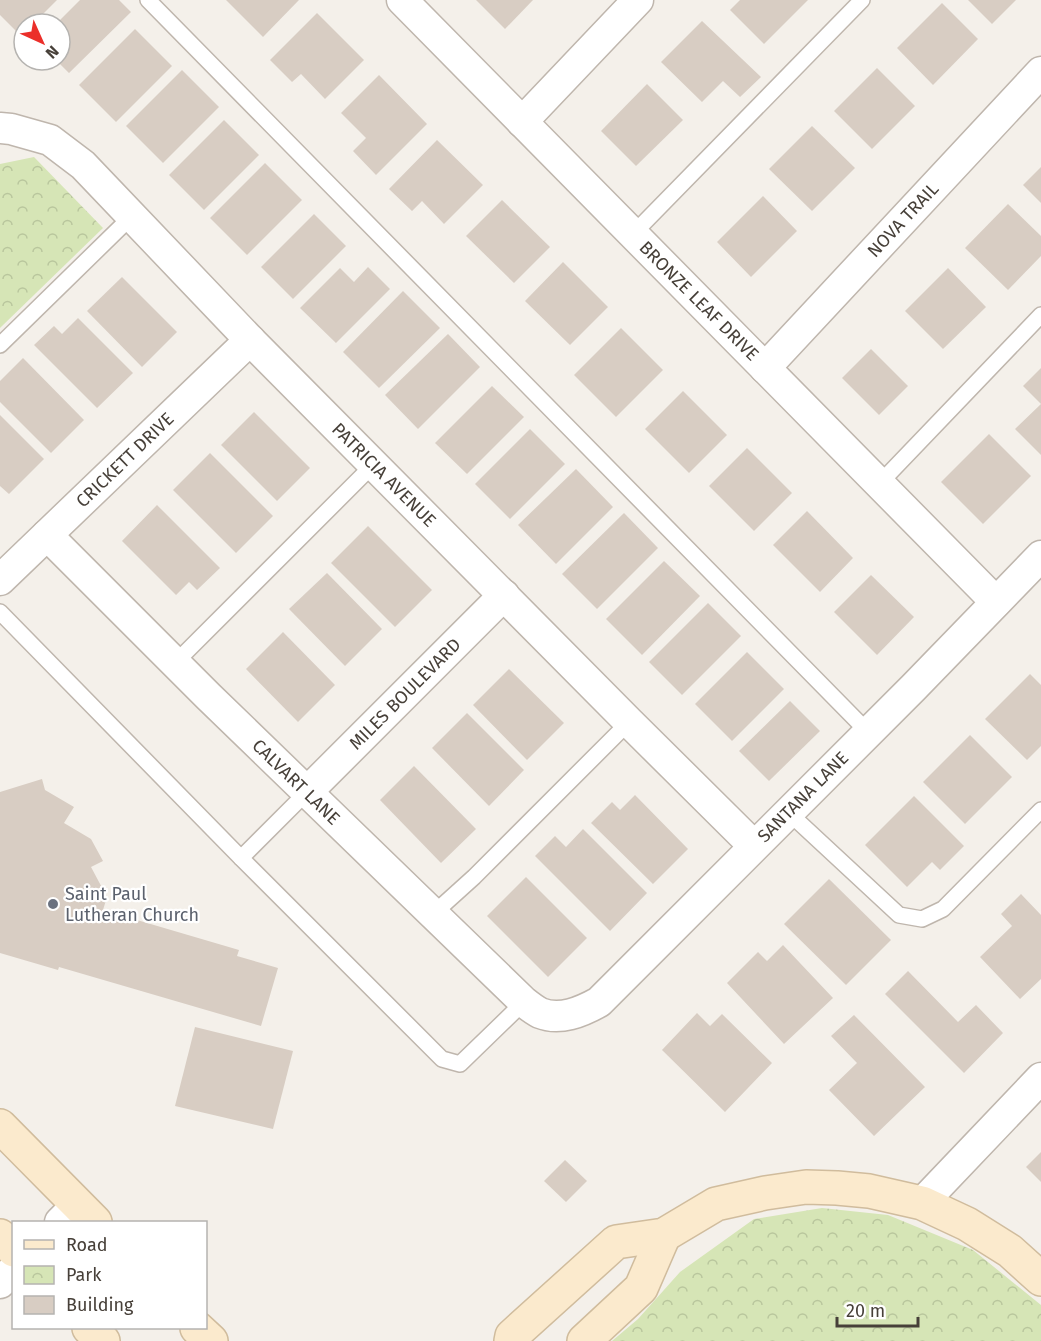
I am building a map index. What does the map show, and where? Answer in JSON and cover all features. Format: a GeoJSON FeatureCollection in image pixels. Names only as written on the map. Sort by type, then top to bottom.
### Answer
{"type":"FeatureCollection","features":[{"type":"Feature","properties":{"kind":"street","name":"BRONZE LEAF DRIVE"},"geometry":{"type":"LineString","coordinates":[[402,0],[996,602]]}},
{"type":"Feature","properties":{"kind":"street"},"geometry":{"type":"LineString","coordinates":[[522,122],[638,0]]}},
{"type":"Feature","properties":{"kind":"street","name":"NOVA TRAIL"},"geometry":{"type":"LineString","coordinates":[[765,368],[1041,72]]}},
{"type":"Feature","properties":{"kind":"street","name":"PATRICIA AVENUE"},"geometry":{"type":"LineString","coordinates":[[0,128],[50,140],[83,165],[250,340],[754,846]]}},
{"type":"Feature","properties":{"kind":"street","name":"CRICKETT DRIVE"},"geometry":{"type":"LineString","coordinates":[[0,580],[250,340]]}},
{"type":"Feature","properties":{"kind":"street","name":"CALVART LANE"},"geometry":{"type":"LineString","coordinates":[[47,535],[175,663],[524,1002],[539,1012],[553,1017]]}},
{"type":"Feature","properties":{"kind":"street","name":"SANTANA LANE"},"geometry":{"type":"LineString","coordinates":[[553,1017],[583,1011],[599,1002],[1041,556]]}},
{"type":"Feature","properties":{"kind":"street","name":"MILES BOULEVARD"},"geometry":{"type":"LineString","coordinates":[[307,792],[504,595]]}},
{"type":"Feature","properties":{"kind":"street"},"geometry":{"type":"LineString","coordinates":[[922,1203],[1041,1078]]}},
{"type":"Feature","properties":{"kind":"street"},"geometry":{"type":"LineString","coordinates":[[0,1126],[77,1217]]}},
{"type":"Feature","properties":{"kind":"street"},"geometry":{"type":"LineString","coordinates":[[511,1341],[512,1336],[616,1242],[664,1235],[716,1204],[806,1187],[869,1191],[922,1203],[967,1224],[1011,1251],[1041,1279]]}},
{"type":"Feature","properties":{"kind":"street"},"geometry":{"type":"LineString","coordinates":[[584,1341],[641,1288],[664,1235]]}},
{"type":"Feature","properties":{"kind":"street"},"geometry":{"type":"LineString","coordinates":[[0,1236],[12,1248]]}},
{"type":"Feature","properties":{"kind":"street"},"geometry":{"type":"LineString","coordinates":[[0,1283],[12,1271]]}},
{"type":"Feature","properties":{"kind":"street"},"geometry":{"type":"LineString","coordinates":[[90,1329],[103,1341]]}},
{"type":"Feature","properties":{"kind":"street"},"geometry":{"type":"LineString","coordinates":[[198,1329],[211,1341]]}},
{"type":"Feature","properties":{"kind":"lane"},"geometry":{"type":"LineString","coordinates":[[148,0],[868,732]]}},
{"type":"Feature","properties":{"kind":"lane"},"geometry":{"type":"LineString","coordinates":[[633,234],[862,0]]}},
{"type":"Feature","properties":{"kind":"lane"},"geometry":{"type":"LineString","coordinates":[[0,345],[132,216]]}},
{"type":"Feature","properties":{"kind":"lane"},"geometry":{"type":"LineString","coordinates":[[879,483],[1041,315]]}},
{"type":"Feature","properties":{"kind":"lane"},"geometry":{"type":"LineString","coordinates":[[175,663],[374,464]]}},
{"type":"Feature","properties":{"kind":"lane"},"geometry":{"type":"LineString","coordinates":[[0,612],[442,1059],[460,1064],[524,1002]]}},
{"type":"Feature","properties":{"kind":"lane"},"geometry":{"type":"LineString","coordinates":[[433,914],[474,877],[629,722]]}},
{"type":"Feature","properties":{"kind":"lane"},"geometry":{"type":"LineString","coordinates":[[241,858],[307,792]]}},
{"type":"Feature","properties":{"kind":"lane"},"geometry":{"type":"LineString","coordinates":[[788,812],[899,915],[922,919],[943,909],[1041,810]]}},
{"type":"Feature","properties":{"kind":"green space"},"geometry":{"type":"Polygon","coordinates":[[[34,157],[103,228],[0,328],[0,164],[34,157]]]}},
{"type":"Feature","properties":{"kind":"green space"},"geometry":{"type":"Polygon","coordinates":[[[822,1208],[888,1215],[973,1250],[1041,1305],[1041,1341],[612,1341],[638,1319],[680,1272],[754,1219],[822,1208]]]}},
{"type":"Feature","properties":{"kind":"building"},"geometry":{"type":"Polygon","coordinates":[[[0,0],[57,0],[45,12],[12,12],[12,27],[0,15],[0,0]]]}},
{"type":"Feature","properties":{"kind":"building"},"geometry":{"type":"Polygon","coordinates":[[[80,0],[119,0],[131,12],[72,70],[72,12],[68,12],[80,0]]]}},
{"type":"Feature","properties":{"kind":"building"},"geometry":{"type":"Polygon","coordinates":[[[226,0],[299,0],[263,37],[226,0]]]}},
{"type":"Feature","properties":{"kind":"building"},"geometry":{"type":"Polygon","coordinates":[[[476,0],[533,0],[505,29],[476,0]]]}},
{"type":"Feature","properties":{"kind":"building"},"geometry":{"type":"Polygon","coordinates":[[[740,0],[808,0],[764,44],[730,10],[740,0]]]}},
{"type":"Feature","properties":{"kind":"building"},"geometry":{"type":"Polygon","coordinates":[[[968,0],[1016,0],[992,24],[968,0]]]}},
{"type":"Feature","properties":{"kind":"building"},"geometry":{"type":"Polygon","coordinates":[[[942,3],[978,39],[933,85],[897,48],[942,3]]]}},
{"type":"Feature","properties":{"kind":"building"},"geometry":{"type":"Polygon","coordinates":[[[317,13],[364,60],[325,99],[301,74],[292,82],[270,60],[317,13]]]}},
{"type":"Feature","properties":{"kind":"building"},"geometry":{"type":"Polygon","coordinates":[[[702,21],[761,77],[740,97],[723,81],[702,102],[661,62],[702,21]]]}},
{"type":"Feature","properties":{"kind":"building"},"geometry":{"type":"Polygon","coordinates":[[[135,29],[172,66],[116,122],[79,85],[135,29]]]}},
{"type":"Feature","properties":{"kind":"building"},"geometry":{"type":"Polygon","coordinates":[[[877,68],[915,106],[872,149],[834,111],[877,68]]]}},
{"type":"Feature","properties":{"kind":"building"},"geometry":{"type":"Polygon","coordinates":[[[182,70],[219,107],[163,163],[126,126],[182,70]]]}},
{"type":"Feature","properties":{"kind":"building"},"geometry":{"type":"Polygon","coordinates":[[[379,75],[427,124],[376,175],[353,151],[366,138],[341,113],[379,75]]]}},
{"type":"Feature","properties":{"kind":"building"},"geometry":{"type":"Polygon","coordinates":[[[647,84],[683,120],[636,166],[601,131],[647,84]]]}},
{"type":"Feature","properties":{"kind":"building"},"geometry":{"type":"Polygon","coordinates":[[[224,120],[259,155],[204,210],[169,175],[224,120]]]}},
{"type":"Feature","properties":{"kind":"building"},"geometry":{"type":"Polygon","coordinates":[[[812,126],[855,168],[812,211],[769,169],[812,126]]]}},
{"type":"Feature","properties":{"kind":"building"},"geometry":{"type":"Polygon","coordinates":[[[437,140],[483,185],[444,224],[422,201],[412,211],[389,189],[437,140]]]}},
{"type":"Feature","properties":{"kind":"building"},"geometry":{"type":"Polygon","coordinates":[[[265,163],[302,200],[247,255],[210,218],[265,163]]]}},
{"type":"Feature","properties":{"kind":"building"},"geometry":{"type":"Polygon","coordinates":[[[1041,167],[1041,203],[1023,185],[1041,167]]]}},
{"type":"Feature","properties":{"kind":"building"},"geometry":{"type":"Polygon","coordinates":[[[763,196],[797,231],[751,277],[717,242],[763,196]]]}},
{"type":"Feature","properties":{"kind":"building"},"geometry":{"type":"Polygon","coordinates":[[[502,200],[550,247],[514,283],[466,236],[502,200]]]}},
{"type":"Feature","properties":{"kind":"building"},"geometry":{"type":"Polygon","coordinates":[[[1008,204],[1041,236],[1041,256],[1008,290],[965,248],[1008,204]]]}},
{"type":"Feature","properties":{"kind":"building"},"geometry":{"type":"Polygon","coordinates":[[[314,214],[346,246],[293,299],[261,267],[314,214]]]}},
{"type":"Feature","properties":{"kind":"building"},"geometry":{"type":"Polygon","coordinates":[[[563,262],[608,307],[570,345],[525,301],[563,262]]]}},
{"type":"Feature","properties":{"kind":"building"},"geometry":{"type":"Polygon","coordinates":[[[368,267],[390,289],[336,343],[300,308],[340,268],[354,282],[368,267]]]}},
{"type":"Feature","properties":{"kind":"building"},"geometry":{"type":"Polygon","coordinates":[[[948,268],[986,307],[943,349],[905,311],[948,268]]]}},
{"type":"Feature","properties":{"kind":"building"},"geometry":{"type":"Polygon","coordinates":[[[122,277],[177,332],[142,367],[87,311],[122,277]]]}},
{"type":"Feature","properties":{"kind":"building"},"geometry":{"type":"Polygon","coordinates":[[[403,291],[440,328],[379,388],[343,352],[403,291]]]}},
{"type":"Feature","properties":{"kind":"building"},"geometry":{"type":"Polygon","coordinates":[[[78,318],[133,373],[97,408],[34,345],[54,326],[62,334],[78,318]]]}},
{"type":"Feature","properties":{"kind":"building"},"geometry":{"type":"Polygon","coordinates":[[[621,328],[663,370],[616,417],[574,375],[621,328]]]}},
{"type":"Feature","properties":{"kind":"building"},"geometry":{"type":"Polygon","coordinates":[[[448,334],[480,367],[418,429],[385,395],[448,334]]]}},
{"type":"Feature","properties":{"kind":"building"},"geometry":{"type":"Polygon","coordinates":[[[871,349],[908,386],[879,415],[842,378],[871,349]]]}},
{"type":"Feature","properties":{"kind":"building"},"geometry":{"type":"Polygon","coordinates":[[[23,358],[84,420],[51,453],[0,402],[0,381],[23,358]]]}},
{"type":"Feature","properties":{"kind":"building"},"geometry":{"type":"Polygon","coordinates":[[[1041,368],[1041,404],[1023,386],[1041,368]]]}},
{"type":"Feature","properties":{"kind":"building"},"geometry":{"type":"Polygon","coordinates":[[[492,386],[524,417],[467,474],[435,443],[492,386]]]}},
{"type":"Feature","properties":{"kind":"building"},"geometry":{"type":"Polygon","coordinates":[[[683,391],[727,435],[689,473],[645,429],[683,391]]]}},
{"type":"Feature","properties":{"kind":"building"},"geometry":{"type":"Polygon","coordinates":[[[1041,404],[1041,455],[1015,429],[1041,404]]]}},
{"type":"Feature","properties":{"kind":"building"},"geometry":{"type":"Polygon","coordinates":[[[254,412],[310,468],[277,501],[221,445],[254,412]]]}},
{"type":"Feature","properties":{"kind":"building"},"geometry":{"type":"Polygon","coordinates":[[[0,415],[44,459],[9,494],[0,486],[0,415]]]}},
{"type":"Feature","properties":{"kind":"building"},"geometry":{"type":"Polygon","coordinates":[[[530,429],[565,464],[510,519],[475,484],[530,429]]]}},
{"type":"Feature","properties":{"kind":"building"},"geometry":{"type":"Polygon","coordinates":[[[989,434],[1031,476],[983,524],[941,482],[989,434]]]}},
{"type":"Feature","properties":{"kind":"building"},"geometry":{"type":"Polygon","coordinates":[[[747,448],[792,493],[754,531],[709,486],[747,448]]]}},
{"type":"Feature","properties":{"kind":"building"},"geometry":{"type":"Polygon","coordinates":[[[210,453],[273,516],[236,553],[173,490],[210,453]]]}},
{"type":"Feature","properties":{"kind":"building"},"geometry":{"type":"Polygon","coordinates":[[[576,469],[613,507],[556,564],[518,525],[576,469]]]}},
{"type":"Feature","properties":{"kind":"building"},"geometry":{"type":"Polygon","coordinates":[[[157,505],[220,568],[197,590],[189,582],[176,595],[122,541],[157,505]]]}},
{"type":"Feature","properties":{"kind":"building"},"geometry":{"type":"Polygon","coordinates":[[[807,511],[853,558],[820,592],[773,545],[807,511]]]}},
{"type":"Feature","properties":{"kind":"building"},"geometry":{"type":"Polygon","coordinates":[[[624,513],[658,548],[597,609],[562,574],[624,513]]]}},
{"type":"Feature","properties":{"kind":"building"},"geometry":{"type":"Polygon","coordinates":[[[368,526],[432,590],[395,627],[331,563],[368,526]]]}},
{"type":"Feature","properties":{"kind":"building"},"geometry":{"type":"Polygon","coordinates":[[[664,561],[700,596],[642,655],[606,619],[664,561]]]}},
{"type":"Feature","properties":{"kind":"building"},"geometry":{"type":"Polygon","coordinates":[[[327,573],[382,629],[345,666],[289,609],[327,573]]]}},
{"type":"Feature","properties":{"kind":"building"},"geometry":{"type":"Polygon","coordinates":[[[871,575],[914,617],[877,655],[834,612],[871,575]]]}},
{"type":"Feature","properties":{"kind":"building"},"geometry":{"type":"Polygon","coordinates":[[[708,603],[741,636],[682,695],[649,662],[708,603]]]}},
{"type":"Feature","properties":{"kind":"building"},"geometry":{"type":"Polygon","coordinates":[[[283,632],[335,685],[298,722],[246,669],[283,632]]]}},
{"type":"Feature","properties":{"kind":"building"},"geometry":{"type":"Polygon","coordinates":[[[747,652],[784,689],[732,741],[695,704],[747,652]]]}},
{"type":"Feature","properties":{"kind":"building"},"geometry":{"type":"Polygon","coordinates":[[[509,669],[564,723],[527,760],[473,705],[509,669]]]}},
{"type":"Feature","properties":{"kind":"building"},"geometry":{"type":"Polygon","coordinates":[[[1030,674],[1041,685],[1041,746],[1027,760],[985,719],[1030,674]]]}},
{"type":"Feature","properties":{"kind":"building"},"geometry":{"type":"Polygon","coordinates":[[[790,701],[820,731],[769,781],[739,751],[790,701]]]}},
{"type":"Feature","properties":{"kind":"building"},"geometry":{"type":"Polygon","coordinates":[[[467,713],[524,770],[489,806],[432,748],[467,713]]]}},
{"type":"Feature","properties":{"kind":"building"},"geometry":{"type":"Polygon","coordinates":[[[970,735],[1012,777],[965,824],[923,782],[970,735]]]}},
{"type":"Feature","properties":{"kind":"building"},"geometry":{"type":"Polygon","coordinates":[[[414,766],[476,829],[441,863],[380,800],[414,766]]]}},
{"type":"Feature","properties":{"kind":"building","name":"Saint Paul Lutheran Church"},"geometry":{"type":"Polygon","coordinates":[[[42,779],[45,790],[74,807],[64,823],[91,839],[103,861],[91,867],[107,897],[103,910],[239,950],[237,956],[278,968],[261,1026],[59,967],[58,970],[0,953],[0,792],[42,779]]]}},
{"type":"Feature","properties":{"kind":"building"},"geometry":{"type":"Polygon","coordinates":[[[635,795],[688,849],[653,884],[591,823],[612,802],[620,810],[635,795]]]}},
{"type":"Feature","properties":{"kind":"building"},"geometry":{"type":"Polygon","coordinates":[[[914,796],[964,846],[940,870],[932,862],[907,887],[865,845],[914,796]]]}},
{"type":"Feature","properties":{"kind":"building"},"geometry":{"type":"Polygon","coordinates":[[[583,829],[647,893],[610,931],[535,856],[555,836],[566,847],[583,829]]]}},
{"type":"Feature","properties":{"kind":"building"},"geometry":{"type":"Polygon","coordinates":[[[526,877],[587,938],[548,977],[487,916],[526,877]]]}},
{"type":"Feature","properties":{"kind":"building"},"geometry":{"type":"Polygon","coordinates":[[[829,879],[891,940],[846,985],[784,924],[829,879]]]}},
{"type":"Feature","properties":{"kind":"building"},"geometry":{"type":"Polygon","coordinates":[[[1021,894],[1041,915],[1041,979],[1020,999],[980,957],[1012,926],[1001,914],[1021,894]]]}},
{"type":"Feature","properties":{"kind":"building"},"geometry":{"type":"Polygon","coordinates":[[[783,945],[833,998],[784,1044],[727,983],[758,952],[767,961],[783,945]]]}},
{"type":"Feature","properties":{"kind":"building"},"geometry":{"type":"Polygon","coordinates":[[[908,971],[958,1022],[976,1005],[1003,1033],[964,1073],[885,994],[908,971]]]}},
{"type":"Feature","properties":{"kind":"building"},"geometry":{"type":"Polygon","coordinates":[[[697,1013],[710,1026],[722,1014],[772,1063],[725,1112],[662,1050],[697,1013]]]}},
{"type":"Feature","properties":{"kind":"building"},"geometry":{"type":"Polygon","coordinates":[[[854,1015],[925,1087],[874,1136],[829,1090],[857,1063],[831,1036],[854,1015]]]}},
{"type":"Feature","properties":{"kind":"building"},"geometry":{"type":"Polygon","coordinates":[[[195,1027],[293,1051],[273,1129],[175,1106],[195,1027]]]}},
{"type":"Feature","properties":{"kind":"building"},"geometry":{"type":"Polygon","coordinates":[[[1041,1152],[1041,1182],[1026,1167],[1041,1152]]]}},
{"type":"Feature","properties":{"kind":"building"},"geometry":{"type":"Polygon","coordinates":[[[565,1160],[587,1181],[566,1202],[544,1181],[565,1160]]]}},
{"type":"Feature","properties":{"kind":"place","name":"Saint Paul Lutheran Church"},"geometry":{"type":"Point","coordinates":[53,904]}}]}
